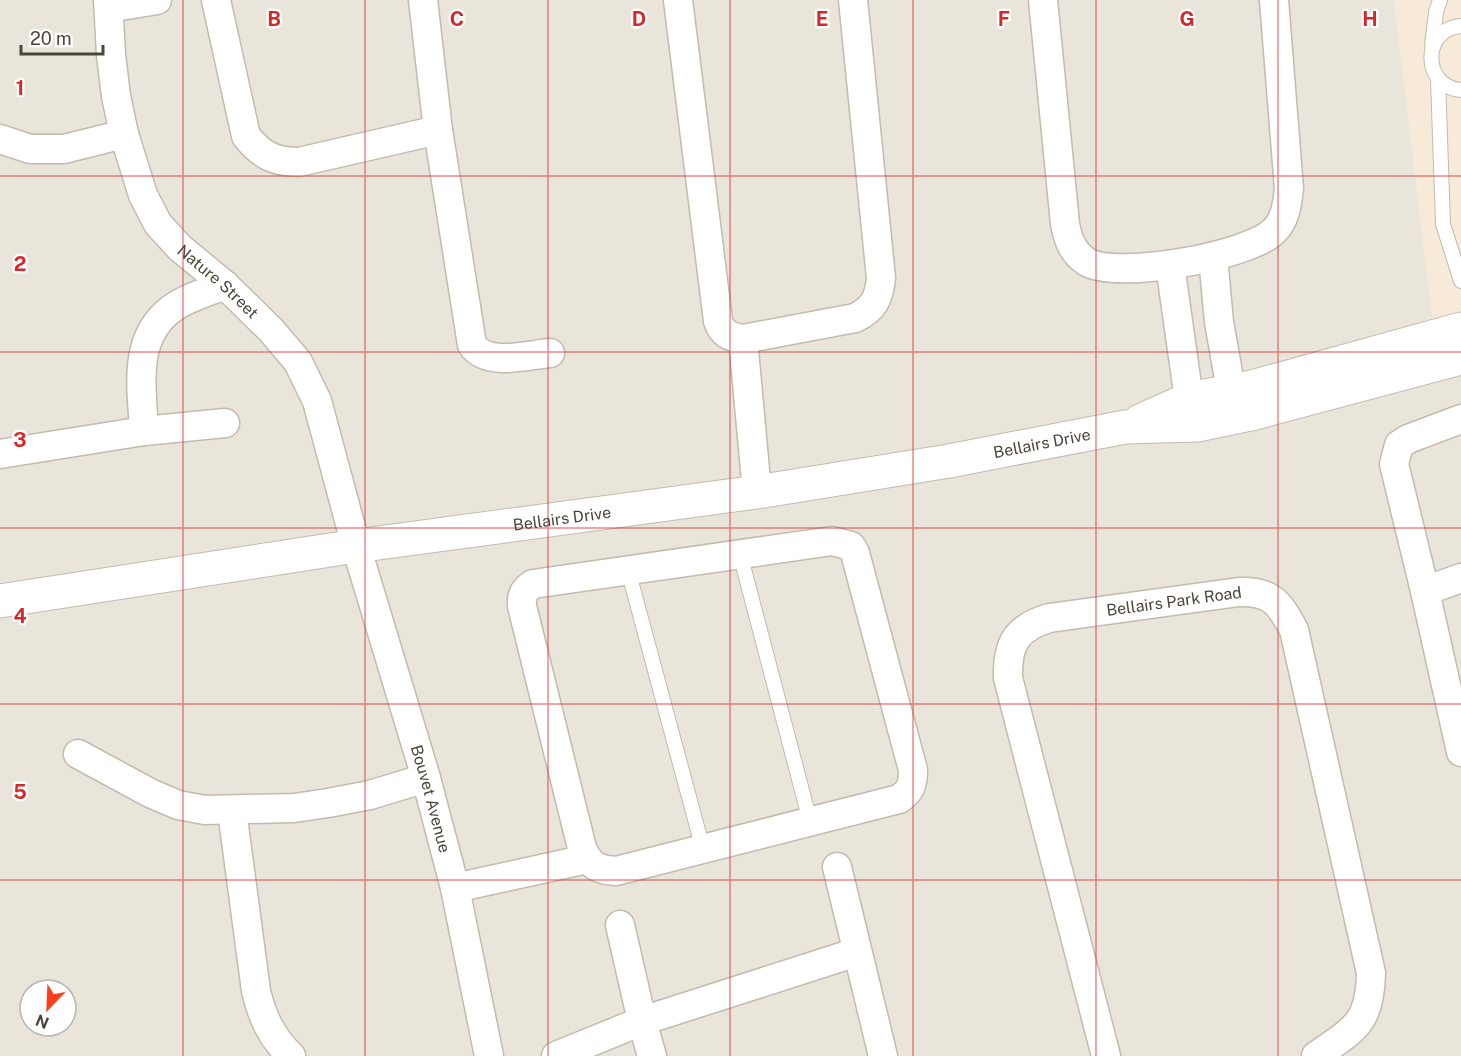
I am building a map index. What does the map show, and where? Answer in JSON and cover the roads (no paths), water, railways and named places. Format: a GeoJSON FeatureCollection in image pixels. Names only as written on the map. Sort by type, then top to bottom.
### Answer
{"type":"FeatureCollection","features":[{"type":"Feature","properties":{"kind":"street"},"geometry":{"type":"LineString","coordinates":[[108,4],[157,0]]}},
{"type":"Feature","properties":{"kind":"street"},"geometry":{"type":"LineString","coordinates":[[216,0],[246,136],[255,148],[267,157],[282,162],[299,162],[438,130]]}},
{"type":"Feature","properties":{"kind":"street"},"geometry":{"type":"LineString","coordinates":[[423,0],[438,130],[472,345],[485,356],[497,358],[550,353]]}},
{"type":"Feature","properties":{"kind":"street"},"geometry":{"type":"LineString","coordinates":[[678,0],[718,321],[724,333],[732,338],[743,339],[855,318],[867,312],[875,304],[880,293],[882,278],[853,0]]}},
{"type":"Feature","properties":{"kind":"street"},"geometry":{"type":"LineString","coordinates":[[1043,0],[1065,224],[1069,241],[1077,254],[1089,263],[1106,268],[1170,265],[1213,257],[1262,241],[1275,230],[1286,212],[1289,189],[1274,0]]}},
{"type":"Feature","properties":{"kind":"street","name":"Nature Street"},"geometry":{"type":"LineString","coordinates":[[108,4],[116,96],[124,134],[143,195],[158,224],[180,248],[225,285],[272,330],[298,363],[317,401],[356,546]]}},
{"type":"Feature","properties":{"kind":"street"},"geometry":{"type":"LineString","coordinates":[[0,139],[30,148],[64,149],[124,134]]}},
{"type":"Feature","properties":{"kind":"street"},"geometry":{"type":"LineString","coordinates":[[1213,257],[1219,322],[1233,404]]}},
{"type":"Feature","properties":{"kind":"street"},"geometry":{"type":"LineString","coordinates":[[1170,265],[1193,412]]}},
{"type":"Feature","properties":{"kind":"street"},"geometry":{"type":"LineString","coordinates":[[144,431],[142,366],[144,345],[155,326],[171,309],[225,285]]}},
{"type":"Feature","properties":{"kind":"street","name":"Bellairs Drive"},"geometry":{"type":"LineString","coordinates":[[1233,404],[1461,329]]}},
{"type":"Feature","properties":{"kind":"street"},"geometry":{"type":"LineString","coordinates":[[743,339],[757,492]]}},
{"type":"Feature","properties":{"kind":"street","name":"Bellairs Drive"},"geometry":{"type":"LineString","coordinates":[[0,601],[356,546],[757,492],[950,461],[1461,358]]}},
{"type":"Feature","properties":{"kind":"street"},"geometry":{"type":"LineString","coordinates":[[1460,740],[1394,464],[1399,445],[1408,439],[1461,418]]}},
{"type":"Feature","properties":{"kind":"street"},"geometry":{"type":"LineString","coordinates":[[0,454],[144,431],[225,423]]}},
{"type":"Feature","properties":{"kind":"street"},"geometry":{"type":"LineString","coordinates":[[832,541],[851,546],[855,553],[913,770],[913,783],[909,792],[899,799],[616,871],[594,866],[587,859],[582,848],[522,599],[526,588],[533,584],[740,554],[832,541]]}},
{"type":"Feature","properties":{"kind":"street","name":"Bouvet Avenue"},"geometry":{"type":"LineString","coordinates":[[356,546],[426,778],[455,888],[489,1056]]}},
{"type":"Feature","properties":{"kind":"street"},"geometry":{"type":"LineString","coordinates":[[1425,591],[1461,578]]}},
{"type":"Feature","properties":{"kind":"street","name":"Bellairs Park Road"},"geometry":{"type":"LineString","coordinates":[[1106,1056],[1008,678],[1011,650],[1016,637],[1025,628],[1049,618],[1255,591],[1270,596],[1286,614],[1294,630],[1371,973],[1371,995],[1364,1015],[1355,1028],[1316,1056]]}},
{"type":"Feature","properties":{"kind":"street"},"geometry":{"type":"LineString","coordinates":[[78,754],[150,793],[178,805],[205,810],[294,808],[370,795],[426,778]]}},
{"type":"Feature","properties":{"kind":"street"},"geometry":{"type":"LineString","coordinates":[[232,811],[256,991],[262,1014],[271,1034],[291,1056]]}},
{"type":"Feature","properties":{"kind":"street"},"geometry":{"type":"LineString","coordinates":[[455,888],[587,859]]}},
{"type":"Feature","properties":{"kind":"street"},"geometry":{"type":"LineString","coordinates":[[837,867],[883,1056]]}},
{"type":"Feature","properties":{"kind":"street"},"geometry":{"type":"LineString","coordinates":[[620,925],[652,1056]]}},
{"type":"Feature","properties":{"kind":"street"},"geometry":{"type":"LineString","coordinates":[[556,1056],[642,1021],[857,952]]}},
{"type":"Feature","properties":{"kind":"lane"},"geometry":{"type":"LineString","coordinates":[[1440,0],[1436,12],[1430,58],[1432,69],[1438,79],[1447,86],[1461,90]]}},
{"type":"Feature","properties":{"kind":"lane"},"geometry":{"type":"LineString","coordinates":[[1432,47],[1437,37],[1446,30],[1461,26]]}},
{"type":"Feature","properties":{"kind":"lane"},"geometry":{"type":"LineString","coordinates":[[1438,79],[1443,224],[1461,281]]}},
{"type":"Feature","properties":{"kind":"lane"},"geometry":{"type":"LineString","coordinates":[[740,554],[810,821]]}},
{"type":"Feature","properties":{"kind":"lane"},"geometry":{"type":"LineString","coordinates":[[628,570],[703,849]]}}]}
